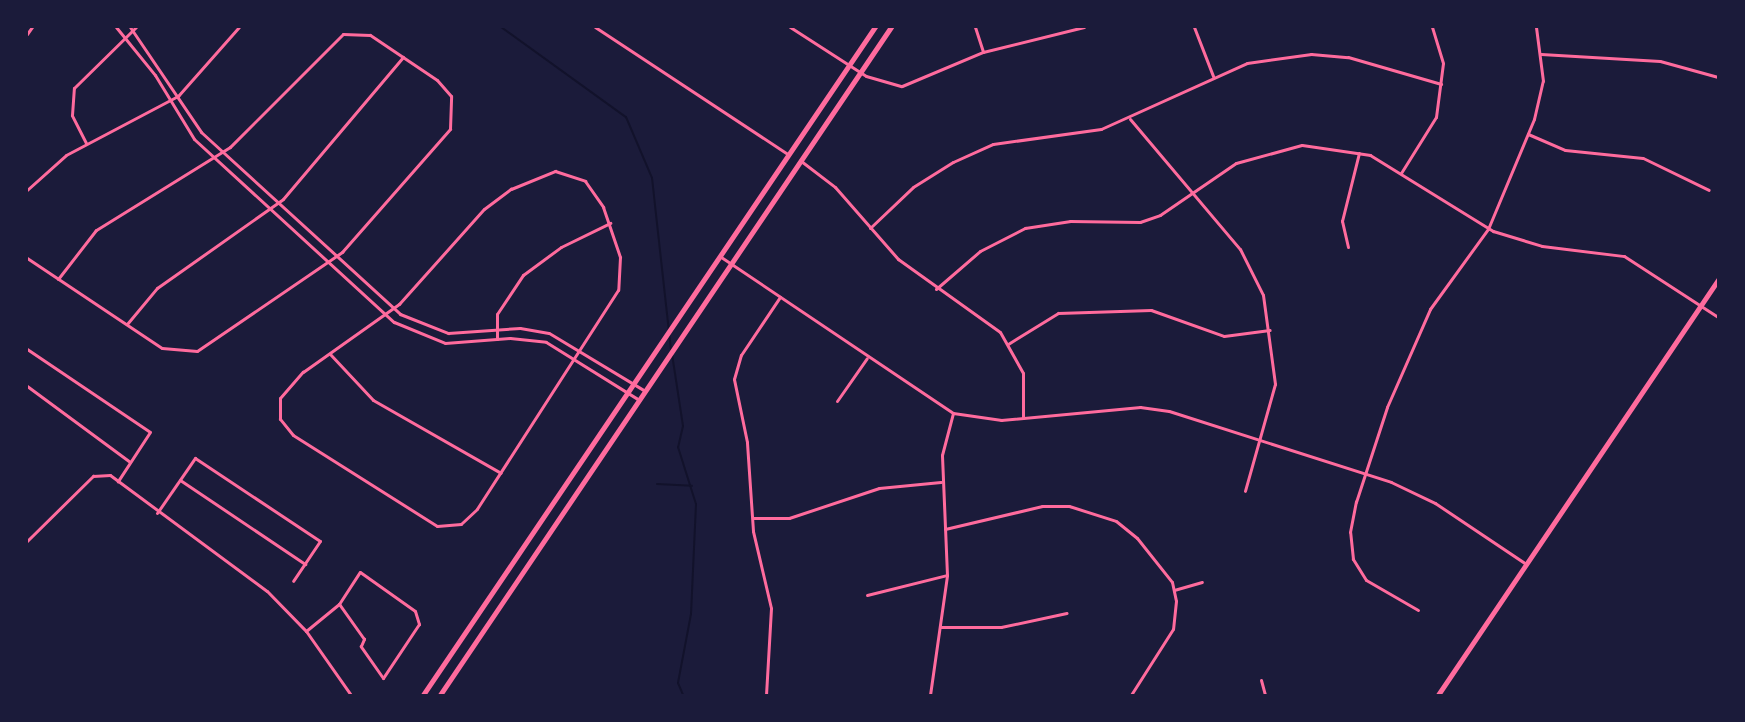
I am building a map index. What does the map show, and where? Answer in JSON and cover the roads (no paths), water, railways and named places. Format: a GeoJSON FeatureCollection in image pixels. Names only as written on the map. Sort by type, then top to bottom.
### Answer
{"type":"FeatureCollection","features":[{"type":"Feature","properties":{"kind":"main road"},"geometry":{"type":"LineString","coordinates":[[423,695],[635,385],[875,27]]}},
{"type":"Feature","properties":{"kind":"main road"},"geometry":{"type":"LineString","coordinates":[[440,695],[891,27]]}},
{"type":"Feature","properties":{"kind":"main road"},"geometry":{"type":"LineString","coordinates":[[1438,695],[1718,280]]}},
{"type":"Feature","properties":{"kind":"street"},"geometry":{"type":"LineString","coordinates":[[27,34],[32,27]]}},
{"type":"Feature","properties":{"kind":"street"},"geometry":{"type":"LineString","coordinates":[[116,27],[126,37],[170,100],[187,132],[385,315],[437,341],[537,340],[574,356],[641,400]]}},
{"type":"Feature","properties":{"kind":"street"},"geometry":{"type":"LineString","coordinates":[[27,190],[86,143],[178,96],[239,27]]}},
{"type":"Feature","properties":{"kind":"street"},"geometry":{"type":"LineString","coordinates":[[595,27],[789,155]]}},
{"type":"Feature","properties":{"kind":"street"},"geometry":{"type":"LineString","coordinates":[[790,27],[860,73],[902,86],[983,52],[1082,27]]}},
{"type":"Feature","properties":{"kind":"street"},"geometry":{"type":"LineString","coordinates":[[975,27],[983,52]]}},
{"type":"Feature","properties":{"kind":"street"},"geometry":{"type":"LineString","coordinates":[[1194,27],[1213,76]]}},
{"type":"Feature","properties":{"kind":"street"},"geometry":{"type":"LineString","coordinates":[[1401,173],[1436,117],[1443,63],[1432,27]]}},
{"type":"Feature","properties":{"kind":"street"},"geometry":{"type":"LineString","coordinates":[[1418,610],[1366,579],[1353,559],[1350,532],[1387,407],[1430,309],[1488,229],[1528,134],[1543,81],[1536,27]]}},
{"type":"Feature","properties":{"kind":"street"},"geometry":{"type":"LineString","coordinates":[[86,143],[72,115],[75,88],[133,28],[195,125],[393,309],[440,332],[540,331],[580,347],[646,392]]}},
{"type":"Feature","properties":{"kind":"street"},"geometry":{"type":"LineString","coordinates":[[27,258],[58,279],[127,324],[173,352],[197,351],[337,257],[450,129],[453,107],[447,90],[403,57],[364,33],[332,40],[223,153],[105,222],[80,245],[58,279]]}},
{"type":"Feature","properties":{"kind":"street"},"geometry":{"type":"LineString","coordinates":[[870,228],[913,187],[993,144],[1101,129],[1130,119],[1213,76],[1277,57],[1311,54],[1348,57],[1441,84]]}},
{"type":"Feature","properties":{"kind":"street"},"geometry":{"type":"LineString","coordinates":[[1541,54],[1650,60],[1718,77]]}},
{"type":"Feature","properties":{"kind":"street"},"geometry":{"type":"LineString","coordinates":[[127,324],[157,288],[278,204],[403,57]]}},
{"type":"Feature","properties":{"kind":"street"},"geometry":{"type":"LineString","coordinates":[[1130,119],[1239,249],[1263,295],[1270,330],[1275,384],[1261,441],[1245,491]]}},
{"type":"Feature","properties":{"kind":"street"},"geometry":{"type":"LineString","coordinates":[[1528,134],[1565,150],[1642,158],[1709,190]]}},
{"type":"Feature","properties":{"kind":"street"},"geometry":{"type":"LineString","coordinates":[[936,289],[980,251],[1025,228],[1070,221],[1140,222],[1160,216],[1191,192],[1236,163],[1268,152],[1302,145],[1359,153],[1401,173],[1488,229],[1542,246],[1624,256],[1718,317]]}},
{"type":"Feature","properties":{"kind":"street"},"geometry":{"type":"LineString","coordinates":[[1348,247],[1342,221],[1359,153]]}},
{"type":"Feature","properties":{"kind":"street"},"geometry":{"type":"LineString","coordinates":[[801,161],[835,187],[870,228],[936,289],[1008,344],[1023,373],[1023,418]]}},
{"type":"Feature","properties":{"kind":"street"},"geometry":{"type":"LineString","coordinates":[[548,171],[567,172],[585,181],[610,223],[620,257],[619,284],[501,474],[467,520],[437,526],[293,435],[280,419],[280,398],[296,378],[393,309],[484,209],[548,171]]}},
{"type":"Feature","properties":{"kind":"street"},"geometry":{"type":"LineString","coordinates":[[497,339],[496,330],[502,302],[531,267],[610,223]]}},
{"type":"Feature","properties":{"kind":"street"},"geometry":{"type":"LineString","coordinates":[[721,257],[953,413],[978,419],[1023,418],[1140,407],[1169,411],[1366,473],[1435,503],[1526,564]]}},
{"type":"Feature","properties":{"kind":"street"},"geometry":{"type":"LineString","coordinates":[[766,695],[771,608],[752,518],[747,442],[734,379],[745,348],[780,297]]}},
{"type":"Feature","properties":{"kind":"street"},"geometry":{"type":"LineString","coordinates":[[1008,344],[1058,313],[1151,310],[1224,336],[1270,330]]}},
{"type":"Feature","properties":{"kind":"street"},"geometry":{"type":"LineString","coordinates":[[27,349],[150,432],[118,481]]}},
{"type":"Feature","properties":{"kind":"street"},"geometry":{"type":"LineString","coordinates":[[330,354],[373,400],[501,474]]}},
{"type":"Feature","properties":{"kind":"street"},"geometry":{"type":"LineString","coordinates":[[837,401],[868,358]]}},
{"type":"Feature","properties":{"kind":"street"},"geometry":{"type":"LineString","coordinates":[[27,386],[130,462]]}},
{"type":"Feature","properties":{"kind":"street"},"geometry":{"type":"LineString","coordinates":[[930,695],[947,575],[941,482],[953,413]]}},
{"type":"Feature","properties":{"kind":"street"},"geometry":{"type":"LineString","coordinates":[[157,513],[195,458],[320,541],[294,581]]}},
{"type":"Feature","properties":{"kind":"street"},"geometry":{"type":"LineString","coordinates":[[27,541],[99,472],[118,481],[157,513],[267,591],[306,631],[351,695]]}},
{"type":"Feature","properties":{"kind":"street"},"geometry":{"type":"LineString","coordinates":[[180,480],[305,564]]}},
{"type":"Feature","properties":{"kind":"street"},"geometry":{"type":"LineString","coordinates":[[752,518],[789,518],[879,488],[941,482]]}},
{"type":"Feature","properties":{"kind":"street"},"geometry":{"type":"LineString","coordinates":[[945,529],[1042,506],[1093,511],[1137,538],[1174,590],[1173,629],[1131,695]]}},
{"type":"Feature","properties":{"kind":"street"},"geometry":{"type":"LineString","coordinates":[[306,631],[339,604],[360,572],[415,611],[419,624],[382,678],[361,646],[364,639],[339,604]]}},
{"type":"Feature","properties":{"kind":"street"},"geometry":{"type":"LineString","coordinates":[[867,595],[947,575]]}},
{"type":"Feature","properties":{"kind":"street"},"geometry":{"type":"LineString","coordinates":[[1174,590],[1202,582]]}},
{"type":"Feature","properties":{"kind":"street"},"geometry":{"type":"LineString","coordinates":[[941,627],[1000,627],[1067,613]]}},
{"type":"Feature","properties":{"kind":"street"},"geometry":{"type":"LineString","coordinates":[[1261,680],[1265,695]]}},
{"type":"Feature","properties":{"kind":"waterway"},"geometry":{"type":"LineString","coordinates":[[501,27],[626,117],[652,178],[671,349]]}},
{"type":"Feature","properties":{"kind":"waterway"},"geometry":{"type":"LineString","coordinates":[[672,354],[683,426],[678,447],[696,504],[691,614],[678,683],[683,695]]}},
{"type":"Feature","properties":{"kind":"waterway"},"geometry":{"type":"LineString","coordinates":[[657,484],[692,486]]}}]}
